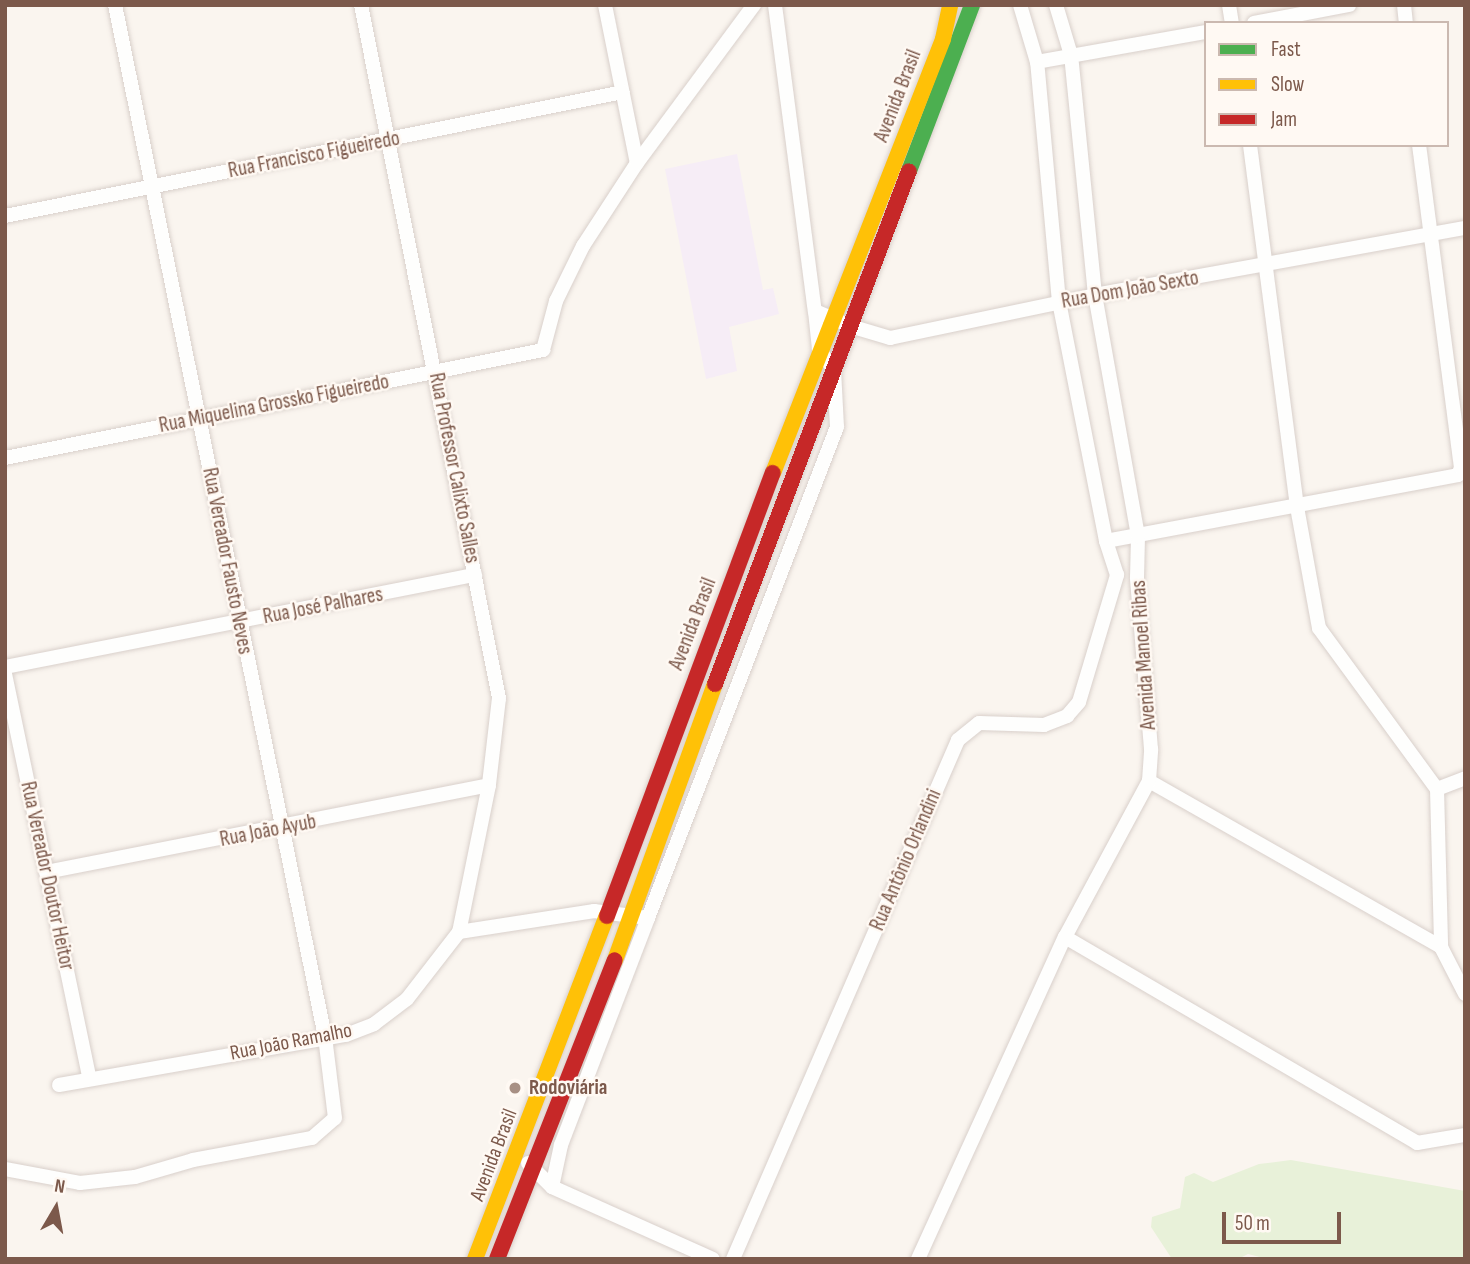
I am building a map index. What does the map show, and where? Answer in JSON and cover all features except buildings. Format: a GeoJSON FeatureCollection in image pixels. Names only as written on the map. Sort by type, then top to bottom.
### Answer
{"type":"FeatureCollection","features":[{"type":"Feature","properties":{"kind":"main road","name":"Avenida Brasil"},"geometry":{"type":"LineString","coordinates":[[475,1259],[517,1157],[819,349],[943,39],[950,5]]}},
{"type":"Feature","properties":{"kind":"main road","name":"Avenida Brasil"},"geometry":{"type":"LineString","coordinates":[[497,1259],[640,917],[642,877],[850,326],[966,31],[972,5]]}},
{"type":"Feature","properties":{"kind":"main road"},"geometry":{"type":"LineString","coordinates":[[624,866],[642,877]]}},
{"type":"Feature","properties":{"kind":"street","name":"Rua Vereador Fausto Neves"},"geometry":{"type":"LineString","coordinates":[[5,1169],[80,1183],[135,1177],[193,1160],[312,1138],[335,1118],[325,1037],[280,830],[115,5]]}},
{"type":"Feature","properties":{"kind":"street","name":"Rua Professor Calixto Salles"},"geometry":{"type":"LineString","coordinates":[[361,5],[499,698],[489,785],[459,932]]}},
{"type":"Feature","properties":{"kind":"street"},"geometry":{"type":"LineString","coordinates":[[605,5],[637,163]]}},
{"type":"Feature","properties":{"kind":"street"},"geometry":{"type":"LineString","coordinates":[[637,163],[754,5]]}},
{"type":"Feature","properties":{"kind":"street"},"geometry":{"type":"LineString","coordinates":[[552,1187],[561,1145],[640,917],[837,427],[834,370],[819,349],[775,5]]}},
{"type":"Feature","properties":{"kind":"street"},"geometry":{"type":"LineString","coordinates":[[1020,5],[1037,62],[1059,302],[1106,541],[1116,575],[1137,578]]}},
{"type":"Feature","properties":{"kind":"street","name":"Avenida Manoel Ribas"},"geometry":{"type":"LineString","coordinates":[[918,1259],[1065,937],[1149,781],[1151,749],[1137,578],[1138,536],[1095,295],[1071,55],[1056,5]]}},
{"type":"Feature","properties":{"kind":"street"},"geometry":{"type":"LineString","coordinates":[[1265,21],[1349,5]]}},
{"type":"Feature","properties":{"kind":"street"},"geometry":{"type":"LineString","coordinates":[[1037,62],[1204,32]]}},
{"type":"Feature","properties":{"kind":"street","name":"Rua Francisco Figueiredo"},"geometry":{"type":"LineString","coordinates":[[5,216],[623,92]]}},
{"type":"Feature","properties":{"kind":"street"},"geometry":{"type":"LineString","coordinates":[[1250,147],[1297,507],[1319,628],[1437,789],[1441,947],[1465,994]]}},
{"type":"Feature","properties":{"kind":"street"},"geometry":{"type":"LineString","coordinates":[[1106,541],[1458,475],[1459,453],[1419,147]]}},
{"type":"Feature","properties":{"kind":"street","name":"Rua Miquelina Grossko Figueiredo"},"geometry":{"type":"LineString","coordinates":[[5,458],[543,350],[556,301],[567,279],[637,163]]}},
{"type":"Feature","properties":{"kind":"street","name":"Rua Dom João Sexto"},"geometry":{"type":"LineString","coordinates":[[815,311],[850,326],[890,338],[1095,295],[1267,266],[1465,228]]}},
{"type":"Feature","properties":{"kind":"street","name":"Rua José Palhares"},"geometry":{"type":"LineString","coordinates":[[5,667],[475,575]]}},
{"type":"Feature","properties":{"kind":"street","name":"Rua Antônio Orlandini"},"geometry":{"type":"LineString","coordinates":[[733,1259],[958,740],[979,723],[1044,725],[1067,716],[1079,702],[1116,575]]}},
{"type":"Feature","properties":{"kind":"street","name":"Rua Vereador Doutor Heitor"},"geometry":{"type":"LineString","coordinates":[[5,674],[89,1077]]}},
{"type":"Feature","properties":{"kind":"street"},"geometry":{"type":"LineString","coordinates":[[1437,789],[1465,778]]}},
{"type":"Feature","properties":{"kind":"street"},"geometry":{"type":"LineString","coordinates":[[1149,781],[1441,947]]}},
{"type":"Feature","properties":{"kind":"street","name":"Rua João Ayub"},"geometry":{"type":"LineString","coordinates":[[46,872],[280,830],[489,785]]}},
{"type":"Feature","properties":{"kind":"street"},"geometry":{"type":"LineString","coordinates":[[459,932],[608,910],[640,917]]}},
{"type":"Feature","properties":{"kind":"street","name":"Rua João Ramalho"},"geometry":{"type":"LineString","coordinates":[[59,1085],[89,1077],[346,1035],[374,1024],[407,999],[459,932]]}},
{"type":"Feature","properties":{"kind":"street"},"geometry":{"type":"LineString","coordinates":[[1065,937],[1417,1143],[1465,1135]]}},
{"type":"Feature","properties":{"kind":"street"},"geometry":{"type":"LineString","coordinates":[[517,1157],[536,1168],[552,1187],[713,1259]]}},
{"type":"Feature","properties":{"kind":"shaded area"},"geometry":{"type":"Polygon","coordinates":[[[737,154],[763,290],[773,288],[779,314],[729,327],[737,371],[706,379],[665,169],[737,154]]]}},
{"type":"Feature","properties":{"kind":"green space"},"geometry":{"type":"Polygon","coordinates":[[[1291,1160],[1465,1191],[1465,1259],[1268,1259],[1248,1254],[1238,1259],[1172,1259],[1151,1227],[1152,1217],[1180,1208],[1185,1177],[1194,1173],[1213,1182],[1259,1164],[1291,1160]]]}},
{"type":"Feature","properties":{"kind":"traffic: fast"},"geometry":{"type":"LineString","coordinates":[[909,171],[972,5]]}},
{"type":"Feature","properties":{"kind":"traffic: slow"},"geometry":{"type":"LineString","coordinates":[[773,473],[943,39],[950,5]]}},
{"type":"Feature","properties":{"kind":"traffic: slow"},"geometry":{"type":"LineString","coordinates":[[615,960],[715,684]]}},
{"type":"Feature","properties":{"kind":"traffic: slow"},"geometry":{"type":"LineString","coordinates":[[475,1259],[607,916]]}},
{"type":"Feature","properties":{"kind":"traffic: jam"},"geometry":{"type":"LineString","coordinates":[[715,684],[909,171]]}},
{"type":"Feature","properties":{"kind":"traffic: jam"},"geometry":{"type":"LineString","coordinates":[[607,916],[773,473]]}},
{"type":"Feature","properties":{"kind":"traffic: jam"},"geometry":{"type":"LineString","coordinates":[[497,1259],[615,960]]}},
{"type":"Feature","properties":{"kind":"place","name":"Rodoviária"},"geometry":{"type":"Point","coordinates":[515,1088]}}]}
